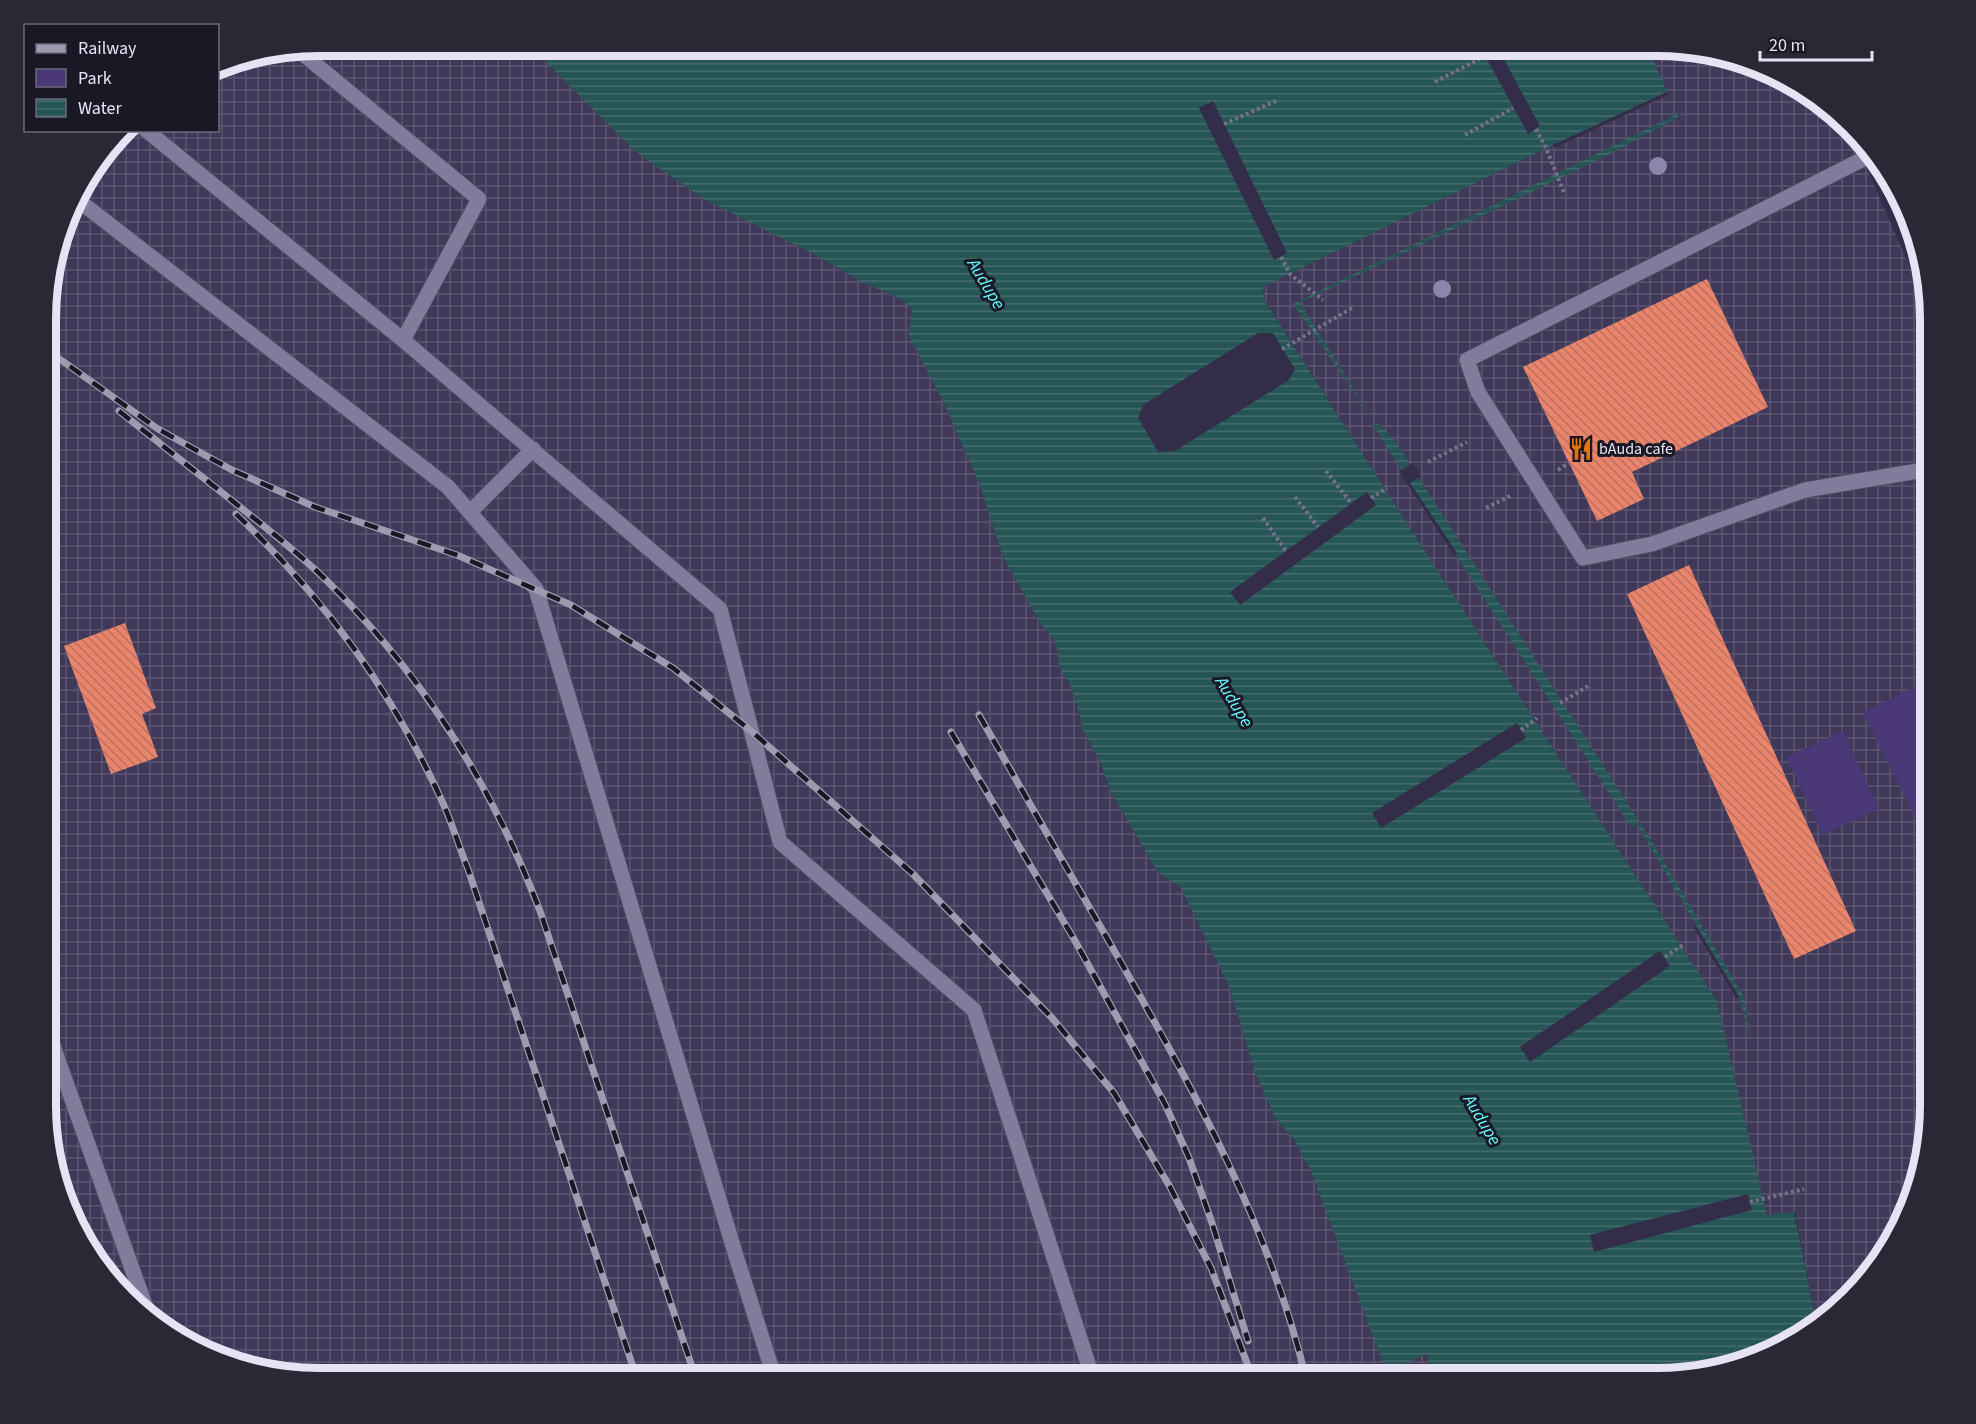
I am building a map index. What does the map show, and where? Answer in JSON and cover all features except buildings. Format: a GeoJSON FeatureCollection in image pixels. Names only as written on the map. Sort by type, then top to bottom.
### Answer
{"type":"FeatureCollection","features":[{"type":"Feature","properties":{"kind":"lane"},"geometry":{"type":"LineString","coordinates":[[305,56],[479,199],[403,339]]}},
{"type":"Feature","properties":{"kind":"lane"},"geometry":{"type":"LineString","coordinates":[[148,132],[403,339],[720,609],[780,842],[974,1010],[1089,1368]]}},
{"type":"Feature","properties":{"kind":"lane"},"geometry":{"type":"LineString","coordinates":[[1866,158],[1467,360],[1478,392],[1583,558],[1652,544],[1805,490],[1920,471]]}},
{"type":"Feature","properties":{"kind":"lane"},"geometry":{"type":"LineString","coordinates":[[83,203],[448,487],[471,511],[536,590],[736,1256],[772,1368]]}},
{"type":"Feature","properties":{"kind":"lane"},"geometry":{"type":"LineString","coordinates":[[471,511],[533,449]]}},
{"type":"Feature","properties":{"kind":"lane"},"geometry":{"type":"LineString","coordinates":[[56,1054],[144,1302]]}},
{"type":"Feature","properties":{"kind":"path"},"geometry":{"type":"LineString","coordinates":[[1435,82],[1485,56]]}},
{"type":"Feature","properties":{"kind":"path"},"geometry":{"type":"LineString","coordinates":[[1224,124],[1276,101]]}},
{"type":"Feature","properties":{"kind":"path"},"geometry":{"type":"LineString","coordinates":[[1465,135],[1513,108]]}},
{"type":"Feature","properties":{"kind":"path"},"geometry":{"type":"LineString","coordinates":[[1536,129],[1565,195]]}},
{"type":"Feature","properties":{"kind":"path"},"geometry":{"type":"LineString","coordinates":[[1281,257],[1290,274],[1323,300]]}},
{"type":"Feature","properties":{"kind":"path"},"geometry":{"type":"LineString","coordinates":[[1282,349],[1352,308]]}},
{"type":"Feature","properties":{"kind":"path"},"geometry":{"type":"LineString","coordinates":[[1428,462],[1467,442]]}},
{"type":"Feature","properties":{"kind":"path"},"geometry":{"type":"LineString","coordinates":[[1326,471],[1351,503]]}},
{"type":"Feature","properties":{"kind":"path"},"geometry":{"type":"LineString","coordinates":[[1371,498],[1387,488]]}},
{"type":"Feature","properties":{"kind":"path"},"geometry":{"type":"LineString","coordinates":[[1295,497],[1318,527]]}},
{"type":"Feature","properties":{"kind":"path"},"geometry":{"type":"LineString","coordinates":[[1263,518],[1286,551]]}},
{"type":"Feature","properties":{"kind":"path"},"geometry":{"type":"LineString","coordinates":[[1560,703],[1588,686]]}},
{"type":"Feature","properties":{"kind":"path"},"geometry":{"type":"LineString","coordinates":[[1521,730],[1537,718]]}},
{"type":"Feature","properties":{"kind":"path"},"geometry":{"type":"LineString","coordinates":[[1665,957],[1683,945]]}},
{"type":"Feature","properties":{"kind":"path"},"geometry":{"type":"LineString","coordinates":[[1750,1202],[1804,1189]]}},
{"type":"Feature","properties":{"kind":"shaded area"},"geometry":{"type":"Polygon","coordinates":[[[318,55],[539,55],[636,152],[860,281],[897,297],[912,308],[910,336],[941,397],[980,485],[1002,555],[1040,623],[1056,642],[1060,669],[1069,682],[1080,715],[1082,729],[1100,761],[1112,794],[1157,871],[1181,888],[1229,986],[1255,1072],[1275,1118],[1292,1137],[1310,1169],[1385,1368],[301,1368],[250,1360],[218,1349],[172,1324],[132,1292],[100,1252],[75,1206],[64,1174],[56,1123],[56,301],[64,250],[75,218],[100,172],[132,132],[219,132],[219,75],[250,64],[318,55]]]}},
{"type":"Feature","properties":{"kind":"shaded area"},"geometry":{"type":"Polygon","coordinates":[[[1651,55],[1692,58],[1742,69],[1789,91],[1818,110],[1844,132],[1858,149],[1918,286],[1920,1123],[1912,1174],[1901,1206],[1885,1237],[1866,1266],[1844,1292],[1815,1316],[1795,1212],[1767,1216],[1717,1001],[1399,511],[1265,300],[1263,287],[1666,92],[1651,55]]]}},
{"type":"Feature","properties":{"kind":"shaded area"},"geometry":{"type":"Polygon","coordinates":[[[1426,1354],[1430,1368],[1396,1368],[1426,1354]]]}},
{"type":"Feature","properties":{"kind":"green space"},"geometry":{"type":"Polygon","coordinates":[[[1916,686],[1920,694],[1920,814],[1915,816],[1863,712],[1916,686]]]}},
{"type":"Feature","properties":{"kind":"green space"},"geometry":{"type":"Polygon","coordinates":[[[1843,731],[1879,809],[1822,835],[1787,757],[1843,731]]]}},
{"type":"Feature","properties":{"kind":"water","name":"Audupe"},"geometry":{"type":"Polygon","coordinates":[[[539,55],[1651,55],[1667,92],[1553,145],[1263,287],[1265,301],[1717,1001],[1767,1215],[1794,1212],[1815,1316],[1758,1349],[1726,1360],[1692,1366],[1675,1368],[1430,1368],[1426,1354],[1397,1368],[1385,1368],[1310,1169],[1292,1137],[1275,1118],[1255,1072],[1229,986],[1181,888],[1157,871],[1112,794],[1100,761],[1082,729],[1080,715],[1069,682],[1060,669],[1056,642],[1040,623],[1002,555],[980,485],[941,397],[909,336],[912,308],[897,297],[860,281],[817,256],[704,199],[636,152],[539,55]]]}},
{"type":"Feature","properties":{"kind":"water"},"geometry":{"type":"Polygon","coordinates":[[[1683,111],[1677,118],[1606,156],[1300,303],[1372,418],[1293,304],[1683,111]]]}},
{"type":"Feature","properties":{"kind":"water"},"geometry":{"type":"Polygon","coordinates":[[[1372,424],[1379,424],[1396,442],[1653,843],[1744,997],[1750,1038],[1739,997],[1637,825],[1630,826],[1372,424]]]}},
{"type":"Feature","properties":{"kind":"pier"},"geometry":{"type":"Polygon","coordinates":[[[1485,55],[1501,55],[1540,126],[1528,134],[1485,55]]]}},
{"type":"Feature","properties":{"kind":"pier"},"geometry":{"type":"Polygon","coordinates":[[[1667,92],[1668,95],[1554,148],[1553,145],[1667,92]]]}},
{"type":"Feature","properties":{"kind":"pier"},"geometry":{"type":"Polygon","coordinates":[[[1213,101],[1287,253],[1274,260],[1199,108],[1213,101]]]}},
{"type":"Feature","properties":{"kind":"pier"},"geometry":{"type":"Polygon","coordinates":[[[1258,333],[1273,333],[1295,369],[1289,380],[1175,451],[1158,452],[1138,418],[1143,405],[1258,333]]]}},
{"type":"Feature","properties":{"kind":"pier"},"geometry":{"type":"Polygon","coordinates":[[[1413,463],[1421,476],[1410,483],[1457,553],[1454,555],[1399,471],[1413,463]]]}},
{"type":"Feature","properties":{"kind":"pier"},"geometry":{"type":"Polygon","coordinates":[[[1367,492],[1376,505],[1240,605],[1230,592],[1367,492]]]}},
{"type":"Feature","properties":{"kind":"pier"},"geometry":{"type":"Polygon","coordinates":[[[1517,723],[1526,738],[1381,828],[1372,813],[1517,723]]]}},
{"type":"Feature","properties":{"kind":"pier"},"geometry":{"type":"Polygon","coordinates":[[[1696,926],[1739,997],[1736,998],[1694,928],[1696,926]]]}},
{"type":"Feature","properties":{"kind":"pier"},"geometry":{"type":"Polygon","coordinates":[[[1660,951],[1670,966],[1530,1062],[1520,1047],[1660,951]]]}},
{"type":"Feature","properties":{"kind":"pier"},"geometry":{"type":"Polygon","coordinates":[[[1748,1194],[1752,1210],[1594,1252],[1590,1235],[1748,1194]]]}},
{"type":"Feature","properties":{"kind":"railway"},"geometry":{"type":"LineString","coordinates":[[56,356],[158,429],[232,470],[315,507],[457,555],[571,605],[673,668],[750,730],[913,874],[1053,1019],[1114,1093],[1170,1187],[1211,1268],[1249,1368]]}},
{"type":"Feature","properties":{"kind":"railway"},"geometry":{"type":"LineString","coordinates":[[119,411],[274,534],[327,581],[394,655],[452,734],[500,820],[540,911],[692,1368]]}},
{"type":"Feature","properties":{"kind":"railway"},"geometry":{"type":"LineString","coordinates":[[236,514],[298,579],[353,647],[401,721],[442,801],[468,869],[633,1368]]}},
{"type":"Feature","properties":{"kind":"railway"},"geometry":{"type":"LineString","coordinates":[[979,715],[1205,1115],[1230,1166],[1273,1270],[1303,1368]]}},
{"type":"Feature","properties":{"kind":"railway"},"geometry":{"type":"LineString","coordinates":[[951,732],[1074,939],[1165,1104],[1189,1158],[1212,1223],[1248,1341]]}},
{"type":"Feature","properties":{"kind":"place","name":"bAuda cafe"},"geometry":{"type":"Point","coordinates":[1581,449]}}]}
